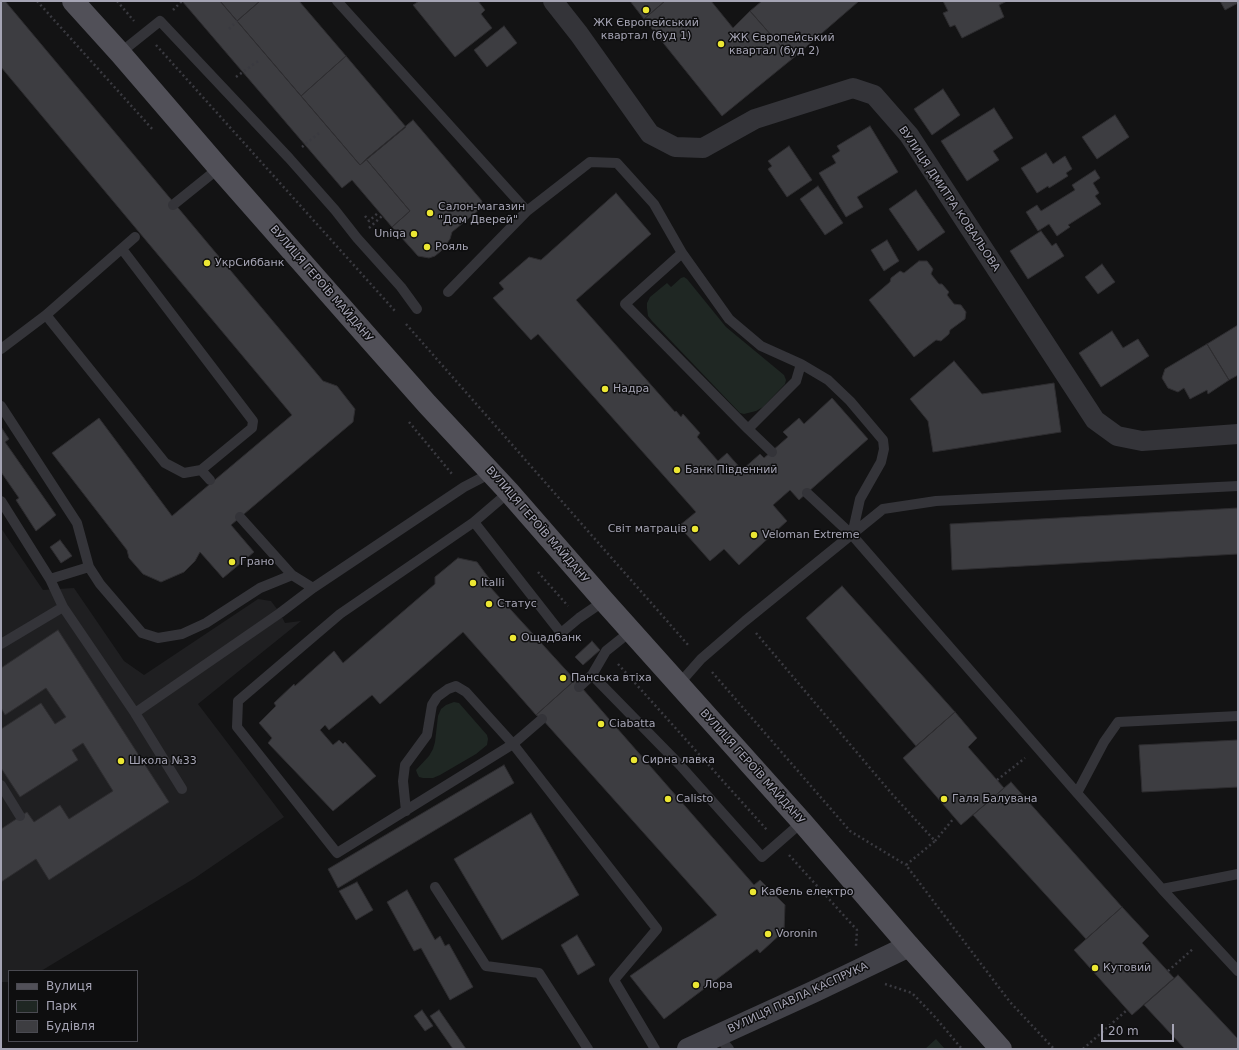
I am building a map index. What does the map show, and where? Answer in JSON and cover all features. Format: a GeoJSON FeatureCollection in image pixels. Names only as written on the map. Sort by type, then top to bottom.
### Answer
{"type":"FeatureCollection","features":[{"type":"Feature","properties":{"kind":"main road","name":"ВУЛИЦЯ ГЕРОЇВ МАЙДАНУ"},"geometry":{"type":"LineString","coordinates":[[73,1],[427,404],[509,492],[1001,1049]]}},
{"type":"Feature","properties":{"kind":"street","name":"ВУЛИЦЯ ДМИТРА КОВАЛЬОВА"},"geometry":{"type":"LineString","coordinates":[[553,1],[579,34],[650,134],[676,147],[703,148],[755,119],[853,88],[874,95],[909,135],[1095,420],[1118,436],[1142,441],[1238,434]]}},
{"type":"Feature","properties":{"kind":"street","name":"ВУЛИЦЯ ПАВЛА КАСПРУКА"},"geometry":{"type":"LineString","coordinates":[[688,1049],[723,1042],[813,992],[909,946]]}},
{"type":"Feature","properties":{"kind":"lane"},"geometry":{"type":"LineString","coordinates":[[337,1],[527,211]]}},
{"type":"Feature","properties":{"kind":"lane"},"geometry":{"type":"LineString","coordinates":[[120,53],[160,21],[289,158],[401,287],[417,308]]}},
{"type":"Feature","properties":{"kind":"lane"},"geometry":{"type":"LineString","coordinates":[[448,292],[527,211],[590,162],[617,162],[654,204],[682,253],[729,319],[761,346],[800,364],[828,380],[850,401],[883,440],[884,449],[881,462],[860,499],[852,535]]}},
{"type":"Feature","properties":{"kind":"lane"},"geometry":{"type":"LineString","coordinates":[[173,205],[219,168]]}},
{"type":"Feature","properties":{"kind":"lane"},"geometry":{"type":"LineString","coordinates":[[1,349],[46,314],[135,237]]}},
{"type":"Feature","properties":{"kind":"lane"},"geometry":{"type":"LineString","coordinates":[[46,314],[165,463],[184,473],[201,470],[252,428],[253,421],[122,249]]}},
{"type":"Feature","properties":{"kind":"lane"},"geometry":{"type":"LineString","coordinates":[[682,253],[625,304],[772,452]]}},
{"type":"Feature","properties":{"kind":"lane"},"geometry":{"type":"LineString","coordinates":[[748,429],[796,381],[800,364]]}},
{"type":"Feature","properties":{"kind":"lane"},"geometry":{"type":"LineString","coordinates":[[1,406],[77,523],[89,567],[100,584],[142,633],[158,638],[182,634],[206,623],[260,588],[292,575]]}},
{"type":"Feature","properties":{"kind":"lane"},"geometry":{"type":"LineString","coordinates":[[201,470],[210,480]]}},
{"type":"Feature","properties":{"kind":"lane"},"geometry":{"type":"LineString","coordinates":[[135,713],[280,613],[313,588],[464,487],[491,473]]}},
{"type":"Feature","properties":{"kind":"lane"},"geometry":{"type":"LineString","coordinates":[[679,684],[701,659],[745,621],[883,509],[936,501],[1238,486]]}},
{"type":"Feature","properties":{"kind":"lane"},"geometry":{"type":"LineString","coordinates":[[509,492],[474,522],[340,614],[238,701],[237,727],[337,853],[513,744],[542,719]]}},
{"type":"Feature","properties":{"kind":"lane"},"geometry":{"type":"LineString","coordinates":[[807,493],[852,535],[1077,793],[1162,889],[1238,971]]}},
{"type":"Feature","properties":{"kind":"lane"},"geometry":{"type":"LineString","coordinates":[[1,501],[50,579],[63,607],[135,713],[182,789]]}},
{"type":"Feature","properties":{"kind":"lane"},"geometry":{"type":"LineString","coordinates":[[240,517],[292,575],[313,588]]}},
{"type":"Feature","properties":{"kind":"lane"},"geometry":{"type":"LineString","coordinates":[[474,522],[560,633],[604,601]]}},
{"type":"Feature","properties":{"kind":"lane"},"geometry":{"type":"LineString","coordinates":[[50,579],[89,567]]}},
{"type":"Feature","properties":{"kind":"lane"},"geometry":{"type":"LineString","coordinates":[[1,644],[63,607]]}},
{"type":"Feature","properties":{"kind":"lane"},"geometry":{"type":"LineString","coordinates":[[579,686],[592,675],[606,651],[631,630]]}},
{"type":"Feature","properties":{"kind":"lane"},"geometry":{"type":"LineString","coordinates":[[592,675],[679,764],[762,857],[802,822]]}},
{"type":"Feature","properties":{"kind":"lane"},"geometry":{"type":"LineString","coordinates":[[406,811],[403,781],[405,765],[427,735],[432,705],[437,697],[448,689],[456,686],[466,692],[513,744],[657,929],[614,980],[655,1049]]}},
{"type":"Feature","properties":{"kind":"lane"},"geometry":{"type":"LineString","coordinates":[[1077,793],[1104,742],[1118,722],[1238,716]]}},
{"type":"Feature","properties":{"kind":"lane"},"geometry":{"type":"LineString","coordinates":[[1,785],[20,816]]}},
{"type":"Feature","properties":{"kind":"lane"},"geometry":{"type":"LineString","coordinates":[[1162,889],[1238,874]]}},
{"type":"Feature","properties":{"kind":"lane"},"geometry":{"type":"LineString","coordinates":[[435,887],[486,966],[540,973],[588,1049]]}},
{"type":"Feature","properties":{"kind":"path"},"geometry":{"type":"LineString","coordinates":[[117,1],[398,315]]}},
{"type":"Feature","properties":{"kind":"path"},"geometry":{"type":"LineString","coordinates":[[172,11],[182,1]]}},
{"type":"Feature","properties":{"kind":"path"},"geometry":{"type":"LineString","coordinates":[[229,28],[237,20]]}},
{"type":"Feature","properties":{"kind":"path"},"geometry":{"type":"LineString","coordinates":[[236,78],[258,60]]}},
{"type":"Feature","properties":{"kind":"path"},"geometry":{"type":"LineString","coordinates":[[305,145],[319,133]]}},
{"type":"Feature","properties":{"kind":"path"},"geometry":{"type":"LineString","coordinates":[[368,229],[382,216]]}},
{"type":"Feature","properties":{"kind":"path"},"geometry":{"type":"LineString","coordinates":[[403,320],[850,831],[906,865],[1010,1002],[1054,1049]]}},
{"type":"Feature","properties":{"kind":"path"},"geometry":{"type":"LineString","coordinates":[[745,621],[892,794],[934,841]]}},
{"type":"Feature","properties":{"kind":"path"},"geometry":{"type":"LineString","coordinates":[[997,780],[1038,748]]}},
{"type":"Feature","properties":{"kind":"path"},"geometry":{"type":"LineString","coordinates":[[906,865],[934,841],[954,818]]}},
{"type":"Feature","properties":{"kind":"path"},"geometry":{"type":"LineString","coordinates":[[1168,971],[1206,937]]}},
{"type":"Feature","properties":{"kind":"path"},"geometry":{"type":"LineString","coordinates":[[1083,1049],[1127,1010]]}},
{"type":"Feature","properties":{"kind":"shaded area","name":"Школа №33"},"geometry":{"type":"Polygon","coordinates":[[[1,528],[43,590],[74,588],[124,661],[144,675],[258,599],[271,601],[285,623],[301,621],[198,704],[284,817],[195,878],[43,970],[8,970],[8,982],[1,982],[1,528]]]}},
{"type":"Feature","properties":{"kind":"green space"},"geometry":{"type":"Polygon","coordinates":[[[684,277],[726,327],[784,375],[786,380],[785,384],[763,407],[756,411],[744,414],[740,413],[648,316],[647,303],[650,297],[667,283],[671,287],[684,277]]]}},
{"type":"Feature","properties":{"kind":"green space"},"geometry":{"type":"Polygon","coordinates":[[[454,702],[459,703],[487,735],[487,745],[476,754],[440,775],[433,778],[419,777],[416,770],[429,756],[433,749],[438,716],[441,709],[454,702]]]}},
{"type":"Feature","properties":{"kind":"green space"},"geometry":{"type":"Polygon","coordinates":[[[936,1039],[945,1049],[925,1049],[936,1039]]]}},
{"type":"Feature","properties":{"kind":"building"},"geometry":{"type":"Polygon","coordinates":[[[1,1],[5,1],[323,381],[337,386],[355,409],[353,422],[231,525],[254,552],[223,578],[200,552],[195,561],[184,572],[161,582],[143,574],[129,558],[127,550],[52,453],[99,418],[172,516],[292,415],[1,67],[1,1]]]}},
{"type":"Feature","properties":{"kind":"building"},"geometry":{"type":"Polygon","coordinates":[[[182,1],[220,1],[360,165],[366,159],[410,211],[392,227],[352,180],[342,188],[182,1]]]}},
{"type":"Feature","properties":{"kind":"building"},"geometry":{"type":"Polygon","coordinates":[[[220,1],[260,1],[237,21],[220,1]]]}},
{"type":"Feature","properties":{"kind":"building"},"geometry":{"type":"Polygon","coordinates":[[[260,1],[299,1],[346,56],[301,96],[237,21],[260,1]]]}},
{"type":"Feature","properties":{"kind":"building"},"geometry":{"type":"Polygon","coordinates":[[[419,1],[478,1],[485,10],[481,14],[492,28],[455,57],[413,5],[419,1]]]}},
{"type":"Feature","properties":{"kind":"building","name":"ЖК Європейський квартал (буд 1)"},"geometry":{"type":"Polygon","coordinates":[[[630,1],[665,1],[644,19],[630,1]]]}},
{"type":"Feature","properties":{"kind":"building","name":"ЖК Європейський квартал (буд 2)"},"geometry":{"type":"Polygon","coordinates":[[[665,1],[711,1],[733,28],[750,11],[792,59],[722,116],[644,19],[665,1]]]}},
{"type":"Feature","properties":{"kind":"building"},"geometry":{"type":"Polygon","coordinates":[[[762,1],[859,1],[792,59],[750,11],[762,1]]]}},
{"type":"Feature","properties":{"kind":"building"},"geometry":{"type":"Polygon","coordinates":[[[943,1],[1007,1],[999,5],[1004,17],[962,38],[955,25],[950,27],[943,13],[948,11],[943,1]]]}},
{"type":"Feature","properties":{"kind":"building"},"geometry":{"type":"Polygon","coordinates":[[[1220,1],[1238,1],[1238,3],[1225,10],[1220,1]]]}},
{"type":"Feature","properties":{"kind":"building"},"geometry":{"type":"Polygon","coordinates":[[[504,26],[517,43],[487,67],[474,50],[504,26]]]}},
{"type":"Feature","properties":{"kind":"building"},"geometry":{"type":"Polygon","coordinates":[[[346,56],[406,127],[360,165],[301,96],[346,56]]]}},
{"type":"Feature","properties":{"kind":"building"},"geometry":{"type":"Polygon","coordinates":[[[943,89],[960,115],[932,135],[914,109],[943,89]]]}},
{"type":"Feature","properties":{"kind":"building"},"geometry":{"type":"Polygon","coordinates":[[[994,108],[1013,138],[993,151],[999,160],[967,181],[941,141],[994,108]]]}},
{"type":"Feature","properties":{"kind":"building"},"geometry":{"type":"Polygon","coordinates":[[[1115,115],[1129,137],[1097,159],[1082,137],[1115,115]]]}},
{"type":"Feature","properties":{"kind":"building"},"geometry":{"type":"Polygon","coordinates":[[[413,120],[482,201],[480,209],[452,232],[450,239],[441,251],[435,256],[429,258],[418,256],[392,227],[410,211],[366,159],[413,120]]]}},
{"type":"Feature","properties":{"kind":"building"},"geometry":{"type":"Polygon","coordinates":[[[870,126],[898,172],[857,197],[863,207],[846,217],[819,173],[836,163],[832,156],[840,151],[837,146],[870,126]]]}},
{"type":"Feature","properties":{"kind":"building"},"geometry":{"type":"Polygon","coordinates":[[[789,146],[812,180],[787,197],[768,169],[772,166],[768,161],[789,146]]]}},
{"type":"Feature","properties":{"kind":"building"},"geometry":{"type":"Polygon","coordinates":[[[1046,153],[1053,164],[1065,156],[1072,169],[1066,173],[1068,176],[1049,188],[1048,186],[1037,193],[1021,168],[1046,153]]]}},
{"type":"Feature","properties":{"kind":"building"},"geometry":{"type":"Polygon","coordinates":[[[1095,170],[1100,178],[1093,183],[1099,193],[1095,196],[1101,204],[1068,225],[1070,227],[1057,236],[1049,224],[1038,231],[1026,212],[1037,205],[1041,211],[1075,190],[1072,185],[1095,170]]]}},
{"type":"Feature","properties":{"kind":"building"},"geometry":{"type":"Polygon","coordinates":[[[818,186],[843,223],[825,235],[800,199],[818,186]]]}},
{"type":"Feature","properties":{"kind":"building"},"geometry":{"type":"Polygon","coordinates":[[[916,190],[945,232],[918,251],[889,209],[916,190]]]}},
{"type":"Feature","properties":{"kind":"building"},"geometry":{"type":"Polygon","coordinates":[[[616,193],[651,234],[576,300],[675,412],[676,411],[681,417],[683,414],[700,433],[697,437],[718,461],[727,453],[742,470],[760,454],[764,458],[788,437],[783,432],[799,418],[804,424],[832,398],[868,439],[799,500],[790,490],[773,505],[787,521],[739,565],[724,549],[710,561],[679,526],[696,512],[538,334],[531,340],[493,298],[504,289],[499,283],[529,257],[541,260],[616,193]]]}},
{"type":"Feature","properties":{"kind":"building"},"geometry":{"type":"Polygon","coordinates":[[[1041,231],[1052,246],[1056,243],[1064,256],[1028,279],[1010,251],[1041,231]]]}},
{"type":"Feature","properties":{"kind":"building"},"geometry":{"type":"Polygon","coordinates":[[[887,240],[899,261],[884,271],[871,250],[887,240]]]}},
{"type":"Feature","properties":{"kind":"building"},"geometry":{"type":"Polygon","coordinates":[[[919,261],[927,261],[933,269],[931,274],[939,284],[942,284],[949,292],[947,295],[954,304],[961,305],[966,312],[965,319],[950,330],[949,334],[941,341],[936,340],[914,357],[869,300],[890,282],[891,278],[900,271],[904,273],[919,261]]]}},
{"type":"Feature","properties":{"kind":"building"},"geometry":{"type":"Polygon","coordinates":[[[1102,264],[1115,282],[1098,294],[1085,277],[1102,264]]]}},
{"type":"Feature","properties":{"kind":"building"},"geometry":{"type":"Polygon","coordinates":[[[1238,325],[1238,375],[1229,380],[1207,344],[1238,325]]]}},
{"type":"Feature","properties":{"kind":"building"},"geometry":{"type":"Polygon","coordinates":[[[1112,331],[1123,348],[1138,339],[1149,356],[1101,387],[1079,353],[1112,331]]]}},
{"type":"Feature","properties":{"kind":"building"},"geometry":{"type":"Polygon","coordinates":[[[1207,344],[1229,380],[1208,394],[1207,390],[1190,399],[1184,388],[1178,392],[1168,388],[1162,378],[1165,369],[1207,344]]]}},
{"type":"Feature","properties":{"kind":"building"},"geometry":{"type":"Polygon","coordinates":[[[954,361],[982,394],[1054,383],[1061,432],[933,452],[928,421],[910,399],[954,361]]]}},
{"type":"Feature","properties":{"kind":"building"},"geometry":{"type":"Polygon","coordinates":[[[1,427],[9,439],[5,442],[56,515],[36,531],[16,500],[19,498],[1,472],[1,427]]]}},
{"type":"Feature","properties":{"kind":"building"},"geometry":{"type":"Polygon","coordinates":[[[1238,508],[1238,554],[952,570],[950,524],[1238,508]]]}},
{"type":"Feature","properties":{"kind":"building"},"geometry":{"type":"Polygon","coordinates":[[[60,540],[72,556],[61,563],[50,547],[60,540]]]}},
{"type":"Feature","properties":{"kind":"building"},"geometry":{"type":"Polygon","coordinates":[[[458,558],[477,562],[491,581],[490,587],[575,680],[536,715],[463,632],[380,704],[372,695],[329,730],[325,725],[320,730],[333,745],[339,740],[343,744],[345,742],[376,776],[333,811],[268,743],[272,738],[259,723],[276,706],[274,703],[294,684],[295,686],[334,651],[343,663],[435,584],[435,577],[458,558]]]}},
{"type":"Feature","properties":{"kind":"building"},"geometry":{"type":"Polygon","coordinates":[[[842,586],[955,712],[916,746],[806,618],[842,586]]]}},
{"type":"Feature","properties":{"kind":"building"},"geometry":{"type":"Polygon","coordinates":[[[58,630],[169,802],[49,880],[36,859],[1,882],[1,829],[27,812],[34,822],[60,805],[69,819],[113,791],[83,743],[72,750],[78,760],[20,797],[1,768],[1,729],[41,703],[55,724],[66,717],[46,688],[5,715],[1,708],[1,668],[58,630]]]}},
{"type":"Feature","properties":{"kind":"building"},"geometry":{"type":"Polygon","coordinates":[[[592,641],[600,650],[583,665],[575,657],[592,641]]]}},
{"type":"Feature","properties":{"kind":"building"},"geometry":{"type":"Polygon","coordinates":[[[575,680],[754,885],[760,880],[785,905],[784,931],[760,953],[757,949],[664,1019],[630,976],[717,915],[542,719],[536,715],[575,680]]]}},
{"type":"Feature","properties":{"kind":"building"},"geometry":{"type":"Polygon","coordinates":[[[955,712],[977,738],[968,747],[1004,788],[961,825],[903,758],[955,712]]]}},
{"type":"Feature","properties":{"kind":"building"},"geometry":{"type":"Polygon","coordinates":[[[1238,740],[1238,787],[1142,792],[1139,745],[1238,740]]]}},
{"type":"Feature","properties":{"kind":"building"},"geometry":{"type":"Polygon","coordinates":[[[504,765],[514,783],[338,888],[328,869],[504,765]]]}},
{"type":"Feature","properties":{"kind":"building"},"geometry":{"type":"Polygon","coordinates":[[[1011,782],[1122,907],[1086,939],[973,815],[1011,782]]]}},
{"type":"Feature","properties":{"kind":"building"},"geometry":{"type":"Polygon","coordinates":[[[531,813],[579,895],[502,940],[454,859],[531,813]]]}},
{"type":"Feature","properties":{"kind":"building"},"geometry":{"type":"Polygon","coordinates":[[[357,882],[373,910],[356,920],[339,891],[357,882]]]}},
{"type":"Feature","properties":{"kind":"building"},"geometry":{"type":"Polygon","coordinates":[[[407,890],[435,940],[440,936],[445,946],[449,944],[473,987],[450,1000],[421,948],[414,951],[387,902],[407,890]]]}},
{"type":"Feature","properties":{"kind":"building"},"geometry":{"type":"Polygon","coordinates":[[[1122,907],[1149,936],[1142,943],[1174,978],[1132,1015],[1074,950],[1122,907]]]}},
{"type":"Feature","properties":{"kind":"building"},"geometry":{"type":"Polygon","coordinates":[[[577,935],[595,965],[578,975],[561,945],[577,935]]]}},
{"type":"Feature","properties":{"kind":"building"},"geometry":{"type":"Polygon","coordinates":[[[1178,975],[1238,1039],[1238,1049],[1185,1049],[1144,1005],[1178,975]]]}},
{"type":"Feature","properties":{"kind":"building"},"geometry":{"type":"Polygon","coordinates":[[[422,1010],[433,1026],[425,1031],[414,1016],[422,1010]]]}},
{"type":"Feature","properties":{"kind":"building"},"geometry":{"type":"Polygon","coordinates":[[[439,1010],[466,1049],[453,1049],[430,1016],[439,1010]]]}},
{"type":"Feature","properties":{"kind":"place","name":"ЖК Європейський квартал (буд 1)"},"geometry":{"type":"Point","coordinates":[646,10]}},
{"type":"Feature","properties":{"kind":"place","name":"ЖК Європейський квартал (буд 2)"},"geometry":{"type":"Point","coordinates":[721,44]}},
{"type":"Feature","properties":{"kind":"place","name":"Салон-магазин \"Дом Дверей\""},"geometry":{"type":"Point","coordinates":[430,213]}},
{"type":"Feature","properties":{"kind":"place","name":"Uniqa"},"geometry":{"type":"Point","coordinates":[414,234]}},
{"type":"Feature","properties":{"kind":"place","name":"Рояль"},"geometry":{"type":"Point","coordinates":[427,247]}},
{"type":"Feature","properties":{"kind":"place","name":"УкрСиббанк"},"geometry":{"type":"Point","coordinates":[207,263]}},
{"type":"Feature","properties":{"kind":"place","name":"Надра"},"geometry":{"type":"Point","coordinates":[605,389]}},
{"type":"Feature","properties":{"kind":"place","name":"Банк Південний"},"geometry":{"type":"Point","coordinates":[677,470]}},
{"type":"Feature","properties":{"kind":"place","name":"Світ матраців"},"geometry":{"type":"Point","coordinates":[695,529]}},
{"type":"Feature","properties":{"kind":"place","name":"Veloman Extreme"},"geometry":{"type":"Point","coordinates":[754,535]}},
{"type":"Feature","properties":{"kind":"place","name":"Грано"},"geometry":{"type":"Point","coordinates":[232,562]}},
{"type":"Feature","properties":{"kind":"place","name":"Italli"},"geometry":{"type":"Point","coordinates":[473,583]}},
{"type":"Feature","properties":{"kind":"place","name":"Статус"},"geometry":{"type":"Point","coordinates":[489,604]}},
{"type":"Feature","properties":{"kind":"place","name":"Ощадбанк"},"geometry":{"type":"Point","coordinates":[513,638]}},
{"type":"Feature","properties":{"kind":"place","name":"Панська втіха"},"geometry":{"type":"Point","coordinates":[563,678]}},
{"type":"Feature","properties":{"kind":"place","name":"Ciabatta"},"geometry":{"type":"Point","coordinates":[601,724]}},
{"type":"Feature","properties":{"kind":"place","name":"Сирна лавка"},"geometry":{"type":"Point","coordinates":[634,760]}},
{"type":"Feature","properties":{"kind":"place","name":"Школа №33"},"geometry":{"type":"Point","coordinates":[121,761]}},
{"type":"Feature","properties":{"kind":"place","name":"Calisto"},"geometry":{"type":"Point","coordinates":[668,799]}},
{"type":"Feature","properties":{"kind":"place","name":"Галя Балувана"},"geometry":{"type":"Point","coordinates":[944,799]}},
{"type":"Feature","properties":{"kind":"place","name":"Кабель електро"},"geometry":{"type":"Point","coordinates":[753,892]}},
{"type":"Feature","properties":{"kind":"place","name":"Voronin"},"geometry":{"type":"Point","coordinates":[768,934]}},
{"type":"Feature","properties":{"kind":"place","name":"Кутовий"},"geometry":{"type":"Point","coordinates":[1095,968]}},
{"type":"Feature","properties":{"kind":"place","name":"Лора"},"geometry":{"type":"Point","coordinates":[696,985]}}]}
